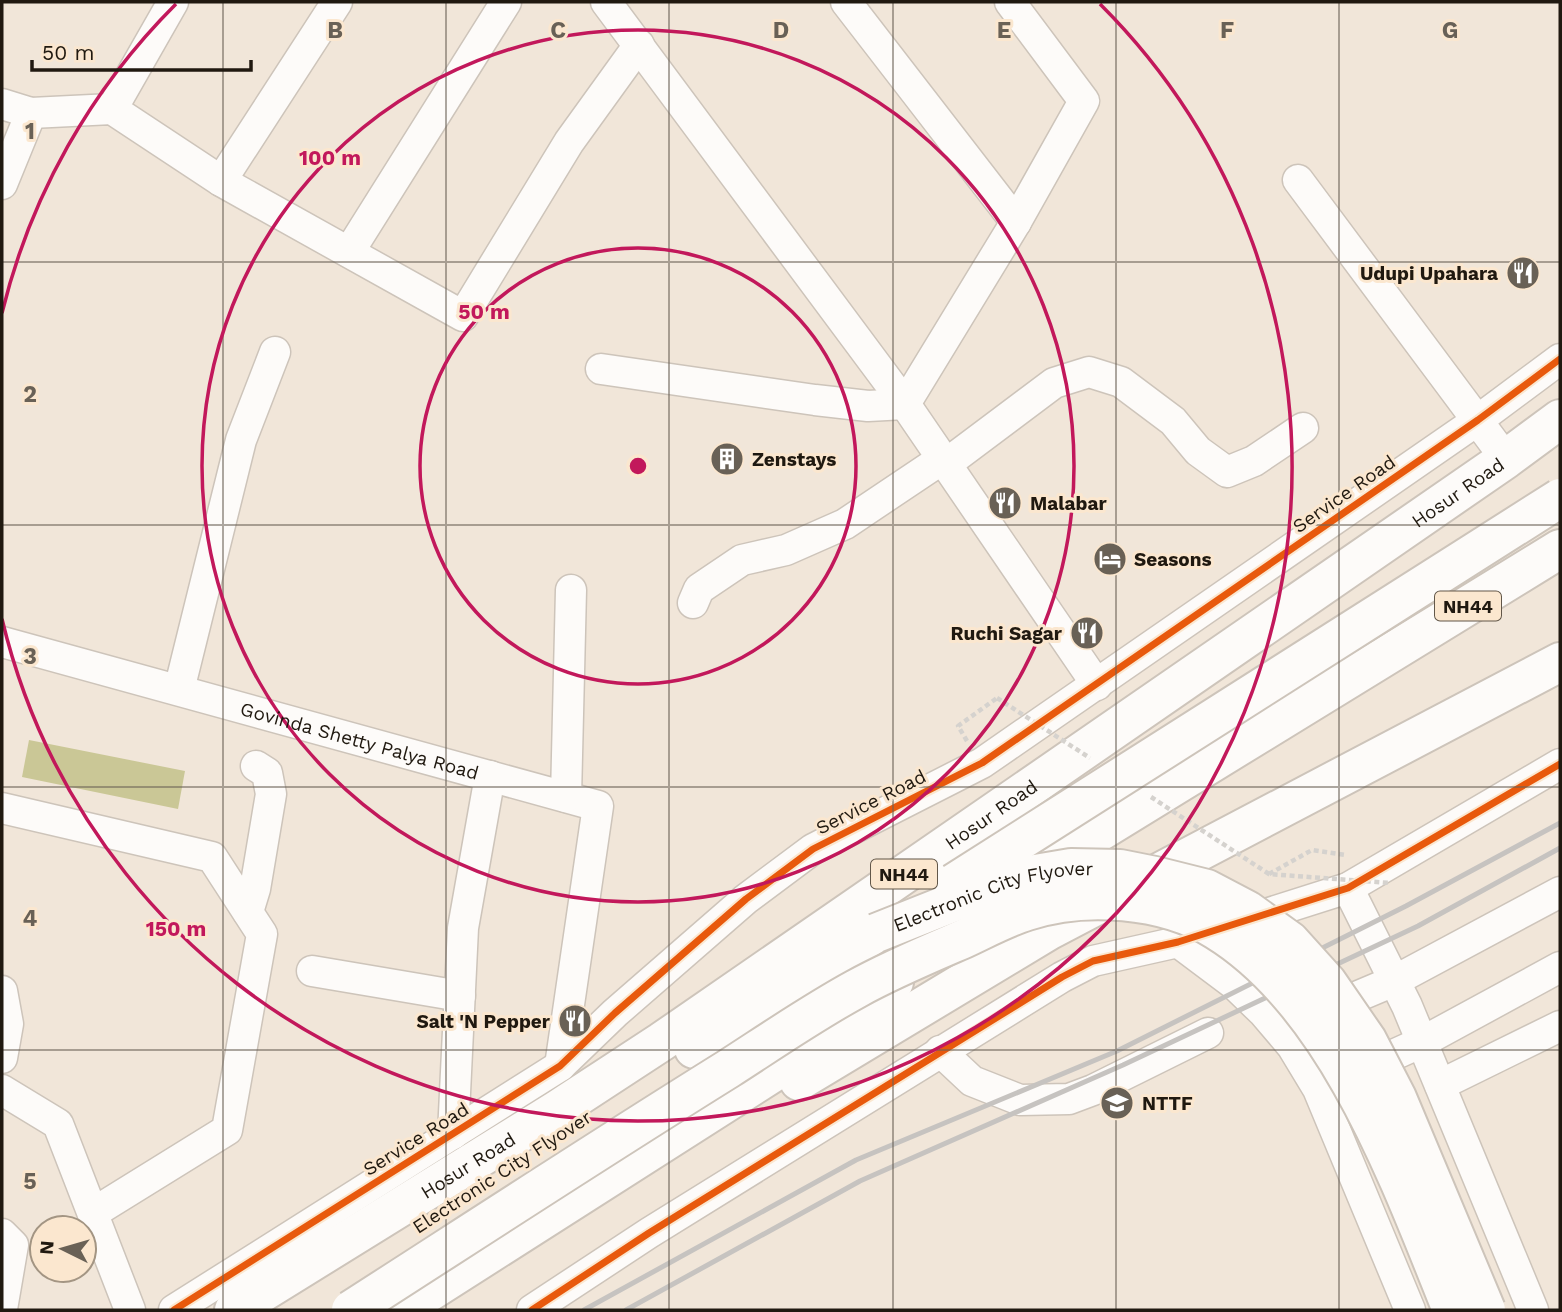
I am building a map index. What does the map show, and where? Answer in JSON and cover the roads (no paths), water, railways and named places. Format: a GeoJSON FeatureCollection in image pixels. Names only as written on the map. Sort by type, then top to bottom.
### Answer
{"type":"FeatureCollection","features":[{"type":"Feature","properties":{"kind":"highway","name":"Hosur Road"},"geometry":{"type":"LineString","coordinates":[[234,1310],[661,1042],[1506,459],[1560,419]]}},
{"type":"Feature","properties":{"kind":"highway"},"geometry":{"type":"LineString","coordinates":[[1513,527],[1560,490]]}},
{"type":"Feature","properties":{"kind":"highway"},"geometry":{"type":"LineString","coordinates":[[876,933],[1560,498]]}},
{"type":"Feature","properties":{"kind":"highway","name":"NH44"},"geometry":{"type":"LineString","coordinates":[[401,1310],[774,1072],[1065,853],[1560,549]]}},
{"type":"Feature","properties":{"kind":"highway"},"geometry":{"type":"LineString","coordinates":[[436,1310],[670,1158],[1048,931],[1560,662]]}},
{"type":"Feature","properties":{"kind":"highway","name":"Electronic City Flyover"},"geometry":{"type":"LineString","coordinates":[[285,1310],[876,933],[1017,877],[1071,868],[1120,869],[1207,889],[1247,910],[1290,941],[1326,982],[1367,1040],[1397,1098],[1486,1310]]}},
{"type":"Feature","properties":{"kind":"highway","name":"Electronic City Flyover"},"geometry":{"type":"LineString","coordinates":[[351,1310],[858,988],[1028,911],[1063,903],[1096,902],[1133,903],[1196,919],[1245,952],[1266,970],[1289,996],[1327,1046],[1353,1088],[1392,1162],[1452,1310]]}},
{"type":"Feature","properties":{"kind":"street"},"geometry":{"type":"LineString","coordinates":[[112,108],[173,2]]}},
{"type":"Feature","properties":{"kind":"street"},"geometry":{"type":"LineString","coordinates":[[221,181],[337,2]]}},
{"type":"Feature","properties":{"kind":"street"},"geometry":{"type":"LineString","coordinates":[[349,252],[506,2]]}},
{"type":"Feature","properties":{"kind":"street"},"geometry":{"type":"LineString","coordinates":[[606,2],[905,404],[1097,685]]}},
{"type":"Feature","properties":{"kind":"street"},"geometry":{"type":"LineString","coordinates":[[846,2],[1016,222]]}},
{"type":"Feature","properties":{"kind":"street"},"geometry":{"type":"LineString","coordinates":[[905,404],[1016,222],[1084,101],[1010,2]]}},
{"type":"Feature","properties":{"kind":"street"},"geometry":{"type":"LineString","coordinates":[[2,104],[31,113],[112,108],[221,181],[463,316],[569,142],[639,46]]}},
{"type":"Feature","properties":{"kind":"street"},"geometry":{"type":"LineString","coordinates":[[2,184],[31,113]]}},
{"type":"Feature","properties":{"kind":"street"},"geometry":{"type":"LineString","coordinates":[[1298,180],[1506,459]]}},
{"type":"Feature","properties":{"kind":"street"},"geometry":{"type":"LineString","coordinates":[[179,690],[241,440],[275,352]]}},
{"type":"Feature","properties":{"kind":"street","name":"Service Road"},"geometry":{"type":"LineString","coordinates":[[174,1310],[560,1066],[615,1013],[746,899],[813,849],[982,763],[1478,421],[1560,359]]}},
{"type":"Feature","properties":{"kind":"street"},"geometry":{"type":"LineString","coordinates":[[601,369],[815,400],[868,405],[905,404]]}},
{"type":"Feature","properties":{"kind":"street"},"geometry":{"type":"LineString","coordinates":[[693,603],[699,589],[742,560],[786,550],[845,524],[944,461],[1054,383],[1089,372],[1121,382],[1173,421],[1198,451],[1227,472],[1254,461],[1303,428]]}},
{"type":"Feature","properties":{"kind":"street"},"geometry":{"type":"LineString","coordinates":[[566,797],[571,590]]}},
{"type":"Feature","properties":{"kind":"street","name":"Govinda Shetty Palya Road"},"geometry":{"type":"LineString","coordinates":[[2,642],[490,776],[463,928],[453,1134]]}},
{"type":"Feature","properties":{"kind":"street"},"geometry":{"type":"LineString","coordinates":[[532,1310],[649,1233],[1062,977],[1093,961],[1178,942],[1348,888],[1560,764]]}},
{"type":"Feature","properties":{"kind":"street"},"geometry":{"type":"LineString","coordinates":[[248,912],[255,889],[271,793],[267,773],[256,766]]}},
{"type":"Feature","properties":{"kind":"street"},"geometry":{"type":"LineString","coordinates":[[490,776],[598,806],[560,1066]]}},
{"type":"Feature","properties":{"kind":"street"},"geometry":{"type":"LineString","coordinates":[[2,808],[212,857],[262,934],[227,1130],[93,1213]]}},
{"type":"Feature","properties":{"kind":"street"},"geometry":{"type":"LineString","coordinates":[[1348,888],[1422,1042],[1533,1310]]}},
{"type":"Feature","properties":{"kind":"street"},"geometry":{"type":"LineString","coordinates":[[1278,1030],[1394,981],[1560,892]]}},
{"type":"Feature","properties":{"kind":"street"},"geometry":{"type":"LineString","coordinates":[[1178,942],[1234,984],[1292,1046],[1318,1089],[1410,1310]]}},
{"type":"Feature","properties":{"kind":"street"},"geometry":{"type":"LineString","coordinates":[[312,971],[460,996]]}},
{"type":"Feature","properties":{"kind":"street"},"geometry":{"type":"LineString","coordinates":[[1318,1089],[1422,1042],[1544,976]]}},
{"type":"Feature","properties":{"kind":"street"},"geometry":{"type":"LineString","coordinates":[[2,991],[8,1024],[2,1058]]}},
{"type":"Feature","properties":{"kind":"street"},"geometry":{"type":"LineString","coordinates":[[1440,1085],[1560,1026]]}},
{"type":"Feature","properties":{"kind":"street"},"geometry":{"type":"LineString","coordinates":[[940,1051],[972,1081],[1020,1100],[1069,1099],[1093,1090],[1208,1033]]}},
{"type":"Feature","properties":{"kind":"street"},"geometry":{"type":"LineString","coordinates":[[2,1090],[58,1124],[130,1310]]}},
{"type":"Feature","properties":{"kind":"street"},"geometry":{"type":"LineString","coordinates":[[2,1234],[13,1245],[2,1309]]}},
{"type":"Feature","properties":{"kind":"railway"},"geometry":{"type":"LineString","coordinates":[[584,1310],[856,1160],[1117,1051],[1406,906],[1560,823]]}},
{"type":"Feature","properties":{"kind":"railway"},"geometry":{"type":"LineString","coordinates":[[626,1310],[860,1181],[1123,1065],[1418,926],[1560,848]]}},
{"type":"Feature","properties":{"kind":"place","name":"Udupi Upahara"},"geometry":{"type":"Point","coordinates":[1523,273]}},
{"type":"Feature","properties":{"kind":"place","name":"Zenstays"},"geometry":{"type":"Point","coordinates":[727,459]}},
{"type":"Feature","properties":{"kind":"place","name":"Malabar"},"geometry":{"type":"Point","coordinates":[1005,503]}},
{"type":"Feature","properties":{"kind":"place","name":"Seasons"},"geometry":{"type":"Point","coordinates":[1110,559]}},
{"type":"Feature","properties":{"kind":"place","name":"Ruchi Sagar"},"geometry":{"type":"Point","coordinates":[1087,633]}},
{"type":"Feature","properties":{"kind":"place","name":"Salt 'N Pepper"},"geometry":{"type":"Point","coordinates":[575,1021]}},
{"type":"Feature","properties":{"kind":"place","name":"NTTF"},"geometry":{"type":"Point","coordinates":[1117,1103]}}]}
